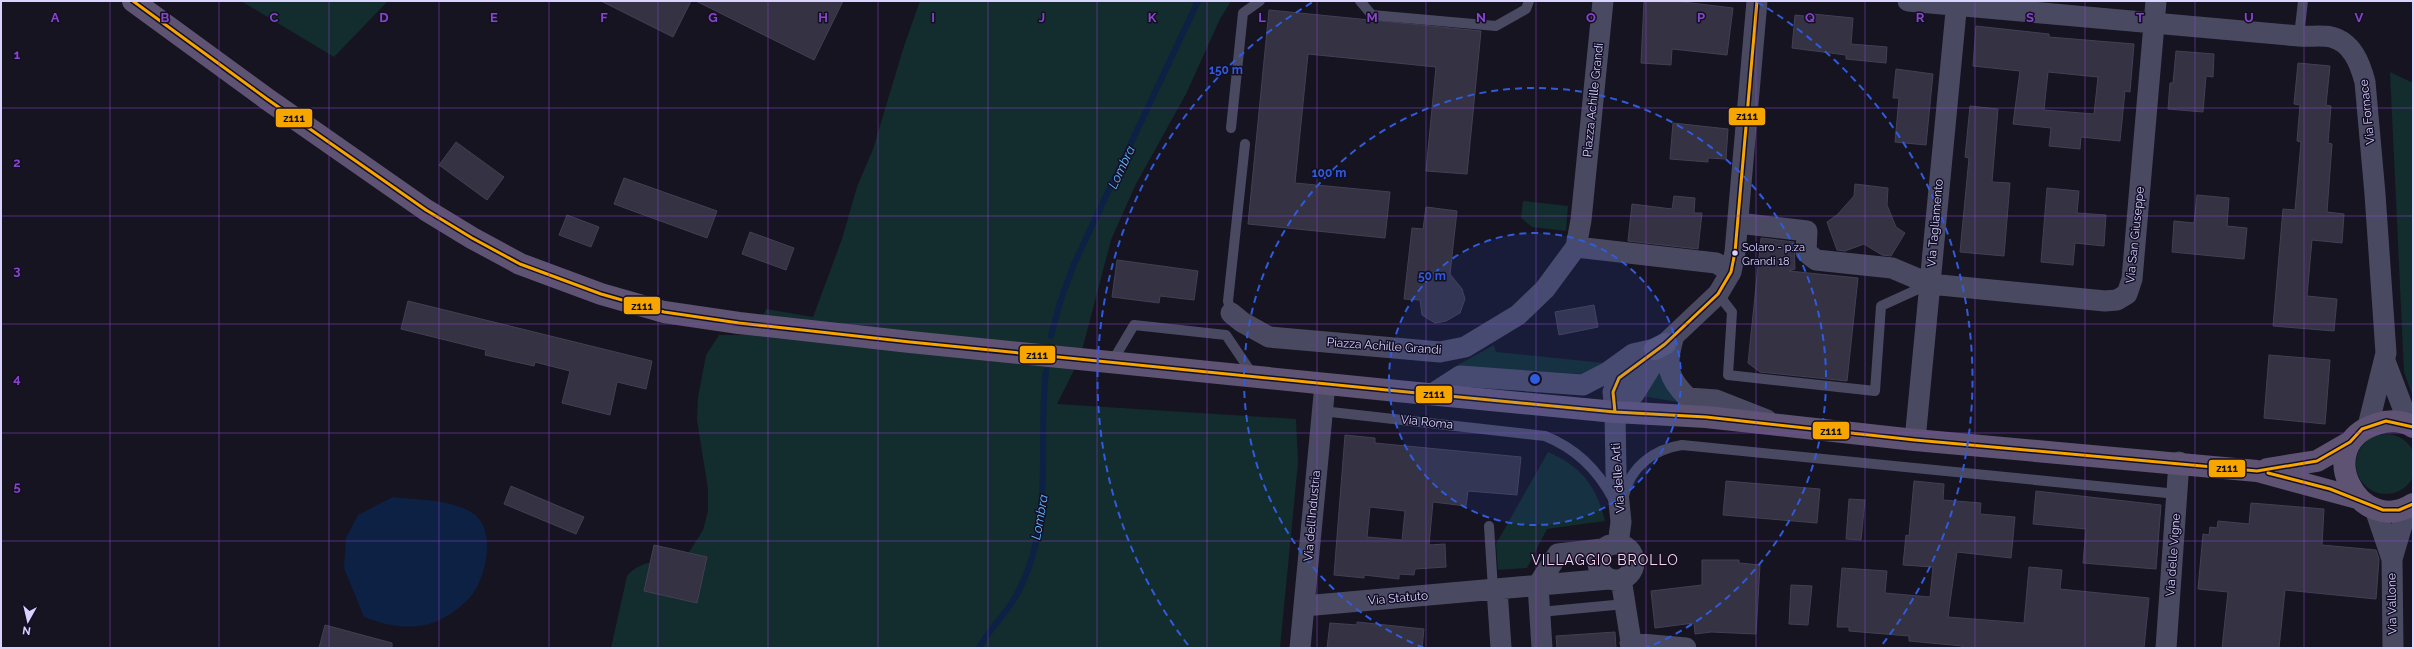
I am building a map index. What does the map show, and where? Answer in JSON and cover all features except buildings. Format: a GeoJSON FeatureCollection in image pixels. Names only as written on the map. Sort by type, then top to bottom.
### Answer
{"type":"FeatureCollection","features":[{"type":"Feature","properties":{"kind":"main road"},"geometry":{"type":"LineString","coordinates":[[133,1],[267,99],[426,210],[520,264],[601,294],[664,312],[739,324],[1051,357],[1615,412],[1706,417],[1915,440],[2179,462],[2257,471],[2357,498],[2375,509],[2391,511],[2410,506]]}},
{"type":"Feature","properties":{"kind":"main road"},"geometry":{"type":"LineString","coordinates":[[2257,471],[2317,461],[2350,442],[2362,429],[2368,426],[2386,421],[2411,426]]}},
{"type":"Feature","properties":{"kind":"main road"},"geometry":{"type":"LineString","coordinates":[[2350,442],[2344,457],[2344,473],[2357,498]]}},
{"type":"Feature","properties":{"kind":"street","name":"Piazza Achille Grandi"},"geometry":{"type":"LineString","coordinates":[[1231,313],[1242,322],[1269,337],[1440,352],[1465,347],[1518,315],[1545,289],[1576,247],[1581,220],[1603,1]]}},
{"type":"Feature","properties":{"kind":"street"},"geometry":{"type":"LineString","coordinates":[[1576,247],[1716,264],[1731,272],[1738,223],[1757,1]]}},
{"type":"Feature","properties":{"kind":"street","name":"Via Fornace"},"geometry":{"type":"LineString","coordinates":[[1908,1],[1957,3],[2154,23],[2299,36],[2331,37],[2353,52],[2360,64],[2365,82],[2375,194],[2385,361],[2368,426]]}},
{"type":"Feature","properties":{"kind":"street","name":"Via San Giuseppe"},"geometry":{"type":"LineString","coordinates":[[1738,223],[1807,231],[1806,252],[1816,260],[1892,268],[1930,284],[2117,300],[2127,294],[2132,279],[2156,1]]}},
{"type":"Feature","properties":{"kind":"street","name":"Via Tagliamento"},"geometry":{"type":"LineString","coordinates":[[1915,440],[1957,3]]}},
{"type":"Feature","properties":{"kind":"street","name":"Via delle Arti"},"geometry":{"type":"LineString","coordinates":[[1610,547],[1621,522],[1616,473],[1615,412],[1613,392],[1619,378],[1665,342],[1718,294],[1731,272]]}},
{"type":"Feature","properties":{"kind":"street"},"geometry":{"type":"LineString","coordinates":[[1432,394],[1460,376],[1583,385],[1608,372],[1633,354],[1665,342],[1668,356],[1668,366],[1674,384],[1688,398],[1716,400],[1778,425]]}},
{"type":"Feature","properties":{"kind":"street","name":"Via Fornace"},"geometry":{"type":"LineString","coordinates":[[2385,361],[2411,426]]}},
{"type":"Feature","properties":{"kind":"street","name":"Via dell'Industria"},"geometry":{"type":"LineString","coordinates":[[1300,648],[1325,384]]}},
{"type":"Feature","properties":{"kind":"street","name":"Via delle Vigne"},"geometry":{"type":"LineString","coordinates":[[2166,648],[2179,462]]}},
{"type":"Feature","properties":{"kind":"street","name":"Via Vallone"},"geometry":{"type":"LineString","coordinates":[[2392,559],[2410,506]]}},
{"type":"Feature","properties":{"kind":"street","name":"Via Vallone"},"geometry":{"type":"LineString","coordinates":[[2375,509],[2392,559],[2393,648]]}},
{"type":"Feature","properties":{"kind":"street"},"geometry":{"type":"LineString","coordinates":[[1542,648],[1538,585],[1558,554],[1610,547],[1629,549],[1634,560],[1631,572],[1615,579],[1604,576],[1598,566],[1599,554],[1610,547]]}},
{"type":"Feature","properties":{"kind":"street"},"geometry":{"type":"LineString","coordinates":[[1615,579],[1625,604],[1631,645],[1686,648]]}},
{"type":"Feature","properties":{"kind":"street","name":"Via Statuto"},"geometry":{"type":"LineString","coordinates":[[1304,606],[1615,579]]}},
{"type":"Feature","properties":{"kind":"street"},"geometry":{"type":"LineString","coordinates":[[1495,589],[1501,648]]}},
{"type":"Feature","properties":{"kind":"lane"},"geometry":{"type":"LineString","coordinates":[[1231,128],[1243,13],[1260,1]]}},
{"type":"Feature","properties":{"kind":"lane"},"geometry":{"type":"LineString","coordinates":[[1360,1],[1372,15],[1496,26],[1526,9],[1529,1]]}},
{"type":"Feature","properties":{"kind":"lane"},"geometry":{"type":"LineString","coordinates":[[2299,36],[2303,1]]}},
{"type":"Feature","properties":{"kind":"lane"},"geometry":{"type":"LineString","coordinates":[[1231,313],[1228,301],[1245,144]]}},
{"type":"Feature","properties":{"kind":"lane"},"geometry":{"type":"LineString","coordinates":[[1718,294],[1732,312],[1728,375],[1875,391],[1881,306],[1930,284]]}},
{"type":"Feature","properties":{"kind":"lane"},"geometry":{"type":"LineString","coordinates":[[1112,362],[1134,325],[1226,335],[1255,376]]}},
{"type":"Feature","properties":{"kind":"lane","name":"Via Roma"},"geometry":{"type":"LineString","coordinates":[[1322,411],[1532,433],[1545,436],[1572,449],[1608,490],[1620,511]]}},
{"type":"Feature","properties":{"kind":"lane"},"geometry":{"type":"LineString","coordinates":[[1620,511],[1630,479],[1640,464],[1668,447],[1682,445],[2177,494]]}},
{"type":"Feature","properties":{"kind":"lane"},"geometry":{"type":"LineString","coordinates":[[1489,526],[1495,589]]}},
{"type":"Feature","properties":{"kind":"lane"},"geometry":{"type":"LineString","coordinates":[[1540,612],[1625,604]]}},
{"type":"Feature","properties":{"kind":"green space"},"geometry":{"type":"Polygon","coordinates":[[[241,1],[388,1],[334,57],[241,1]]]}},
{"type":"Feature","properties":{"kind":"green space"},"geometry":{"type":"Polygon","coordinates":[[[920,1],[1231,1],[1220,19],[1186,94],[1136,184],[1111,240],[1080,358],[1057,404],[1296,419],[1298,463],[1280,648],[611,648],[627,576],[639,566],[662,560],[686,557],[703,530],[708,511],[708,489],[697,420],[698,397],[706,355],[719,335],[755,335],[766,309],[813,317],[842,239],[857,187],[873,149],[904,46],[920,1]]]}},
{"type":"Feature","properties":{"kind":"green space"},"geometry":{"type":"Polygon","coordinates":[[[2390,72],[2413,83],[2413,397],[2404,372],[2390,72]]]}},
{"type":"Feature","properties":{"kind":"green space"},"geometry":{"type":"Polygon","coordinates":[[[1523,201],[1568,206],[1566,231],[1532,227],[1521,218],[1523,201]]]}},
{"type":"Feature","properties":{"kind":"green space"},"geometry":{"type":"Polygon","coordinates":[[[1494,345],[1496,352],[1604,363],[1583,374],[1454,367],[1494,345]]]}},
{"type":"Feature","properties":{"kind":"green space"},"geometry":{"type":"Polygon","coordinates":[[[1659,367],[1678,402],[1642,396],[1659,367]]]}},
{"type":"Feature","properties":{"kind":"green space"},"geometry":{"type":"Polygon","coordinates":[[[2386,434],[2402,439],[2407,443],[2411,448],[2416,464],[2411,480],[2407,485],[2402,489],[2386,494],[2370,489],[2365,485],[2361,480],[2356,464],[2361,448],[2365,443],[2370,439],[2386,434]]]}},
{"type":"Feature","properties":{"kind":"green space"},"geometry":{"type":"Polygon","coordinates":[[[1548,452],[1570,464],[1586,479],[1602,509],[1605,521],[1547,529],[1527,568],[1498,570],[1496,544],[1548,452]]]}},
{"type":"Feature","properties":{"kind":"water"},"geometry":{"type":"Polygon","coordinates":[[[393,497],[443,502],[462,508],[471,512],[479,519],[484,528],[487,540],[485,564],[482,576],[472,595],[468,600],[447,616],[429,624],[404,627],[364,617],[344,568],[346,538],[358,515],[393,497]]]}},
{"type":"Feature","properties":{"kind":"waterway","name":"Lombra"},"geometry":{"type":"LineString","coordinates":[[1051,336],[1060,302],[1074,264],[1198,1]]}},
{"type":"Feature","properties":{"kind":"waterway","name":"Lombra"},"geometry":{"type":"LineString","coordinates":[[979,648],[1016,596],[1028,569],[1036,541],[1041,513],[1043,485],[1044,400],[1046,371]]}},
{"type":"Feature","properties":{"kind":"transit line","name":"z111"},"geometry":{"type":"LineString","coordinates":[[133,1],[267,99],[426,210],[472,238],[520,264],[601,294],[664,312],[739,323],[910,342],[1397,391],[1615,412],[1706,417],[1915,440],[2257,471],[2317,461],[2350,442],[2362,429],[2386,421],[2413,427]]}},
{"type":"Feature","properties":{"kind":"transit line","name":"z111"},"geometry":{"type":"LineString","coordinates":[[1615,412],[1613,392],[1619,378],[1665,344],[1718,294],[1731,272],[1735,252],[1757,1]]}},
{"type":"Feature","properties":{"kind":"transit line","name":"z111"},"geometry":{"type":"LineString","coordinates":[[2268,473],[2330,489],[2383,510],[2399,510],[2413,504]]}},
{"type":"Feature","properties":{"kind":"place","name":"Solaro - p.za Grandi 18"},"geometry":{"type":"Point","coordinates":[1735,253]}},
{"type":"Feature","properties":{"kind":"district","name":"VILLAGGIO BROLLO"},"geometry":{"type":"Point","coordinates":[1605,560]}}]}
